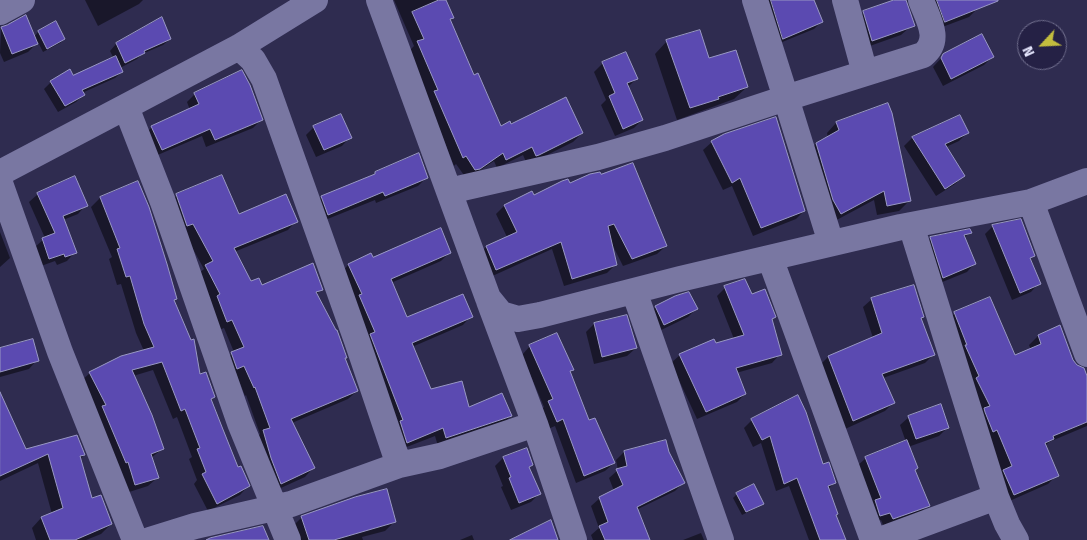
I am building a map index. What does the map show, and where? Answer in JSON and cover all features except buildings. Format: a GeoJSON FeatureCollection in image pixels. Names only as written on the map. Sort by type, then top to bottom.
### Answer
{"type":"FeatureCollection","features":[{"type":"Feature","properties":{"kind":"street"},"geometry":{"type":"LineString","coordinates":[[0,12],[22,0]]}},
{"type":"Feature","properties":{"kind":"street"},"geometry":{"type":"LineString","coordinates":[[0,173],[239,47],[316,0]]}},
{"type":"Feature","properties":{"kind":"street"},"geometry":{"type":"LineString","coordinates":[[379,0],[536,424],[574,540]]}},
{"type":"Feature","properties":{"kind":"street"},"geometry":{"type":"LineString","coordinates":[[755,0],[831,243]]}},
{"type":"Feature","properties":{"kind":"street"},"geometry":{"type":"LineString","coordinates":[[845,0],[865,73]]}},
{"type":"Feature","properties":{"kind":"street"},"geometry":{"type":"LineString","coordinates":[[449,191],[598,157],[665,138],[923,55],[934,41],[934,35],[922,0]]}},
{"type":"Feature","properties":{"kind":"street"},"geometry":{"type":"LineString","coordinates":[[239,47],[252,60],[264,79],[399,465]]}},
{"type":"Feature","properties":{"kind":"street"},"geometry":{"type":"LineString","coordinates":[[126,107],[163,202],[240,423],[288,540]]}},
{"type":"Feature","properties":{"kind":"street"},"geometry":{"type":"LineString","coordinates":[[488,298],[500,314],[518,319],[540,315],[831,243],[911,225],[1031,202],[1087,181]]}},
{"type":"Feature","properties":{"kind":"street"},"geometry":{"type":"LineString","coordinates":[[0,183],[60,352],[135,540]]}},
{"type":"Feature","properties":{"kind":"street"},"geometry":{"type":"LineString","coordinates":[[1031,202],[1087,354]]}},
{"type":"Feature","properties":{"kind":"street"},"geometry":{"type":"LineString","coordinates":[[911,225],[996,497],[1016,540]]}},
{"type":"Feature","properties":{"kind":"street"},"geometry":{"type":"LineString","coordinates":[[770,258],[873,540]]}},
{"type":"Feature","properties":{"kind":"street"},"geometry":{"type":"LineString","coordinates":[[634,291],[721,540]]}},
{"type":"Feature","properties":{"kind":"street"},"geometry":{"type":"LineString","coordinates":[[150,540],[195,526],[291,504],[399,465],[440,456],[536,424]]}},
{"type":"Feature","properties":{"kind":"street"},"geometry":{"type":"LineString","coordinates":[[880,540],[996,497]]}}]}
